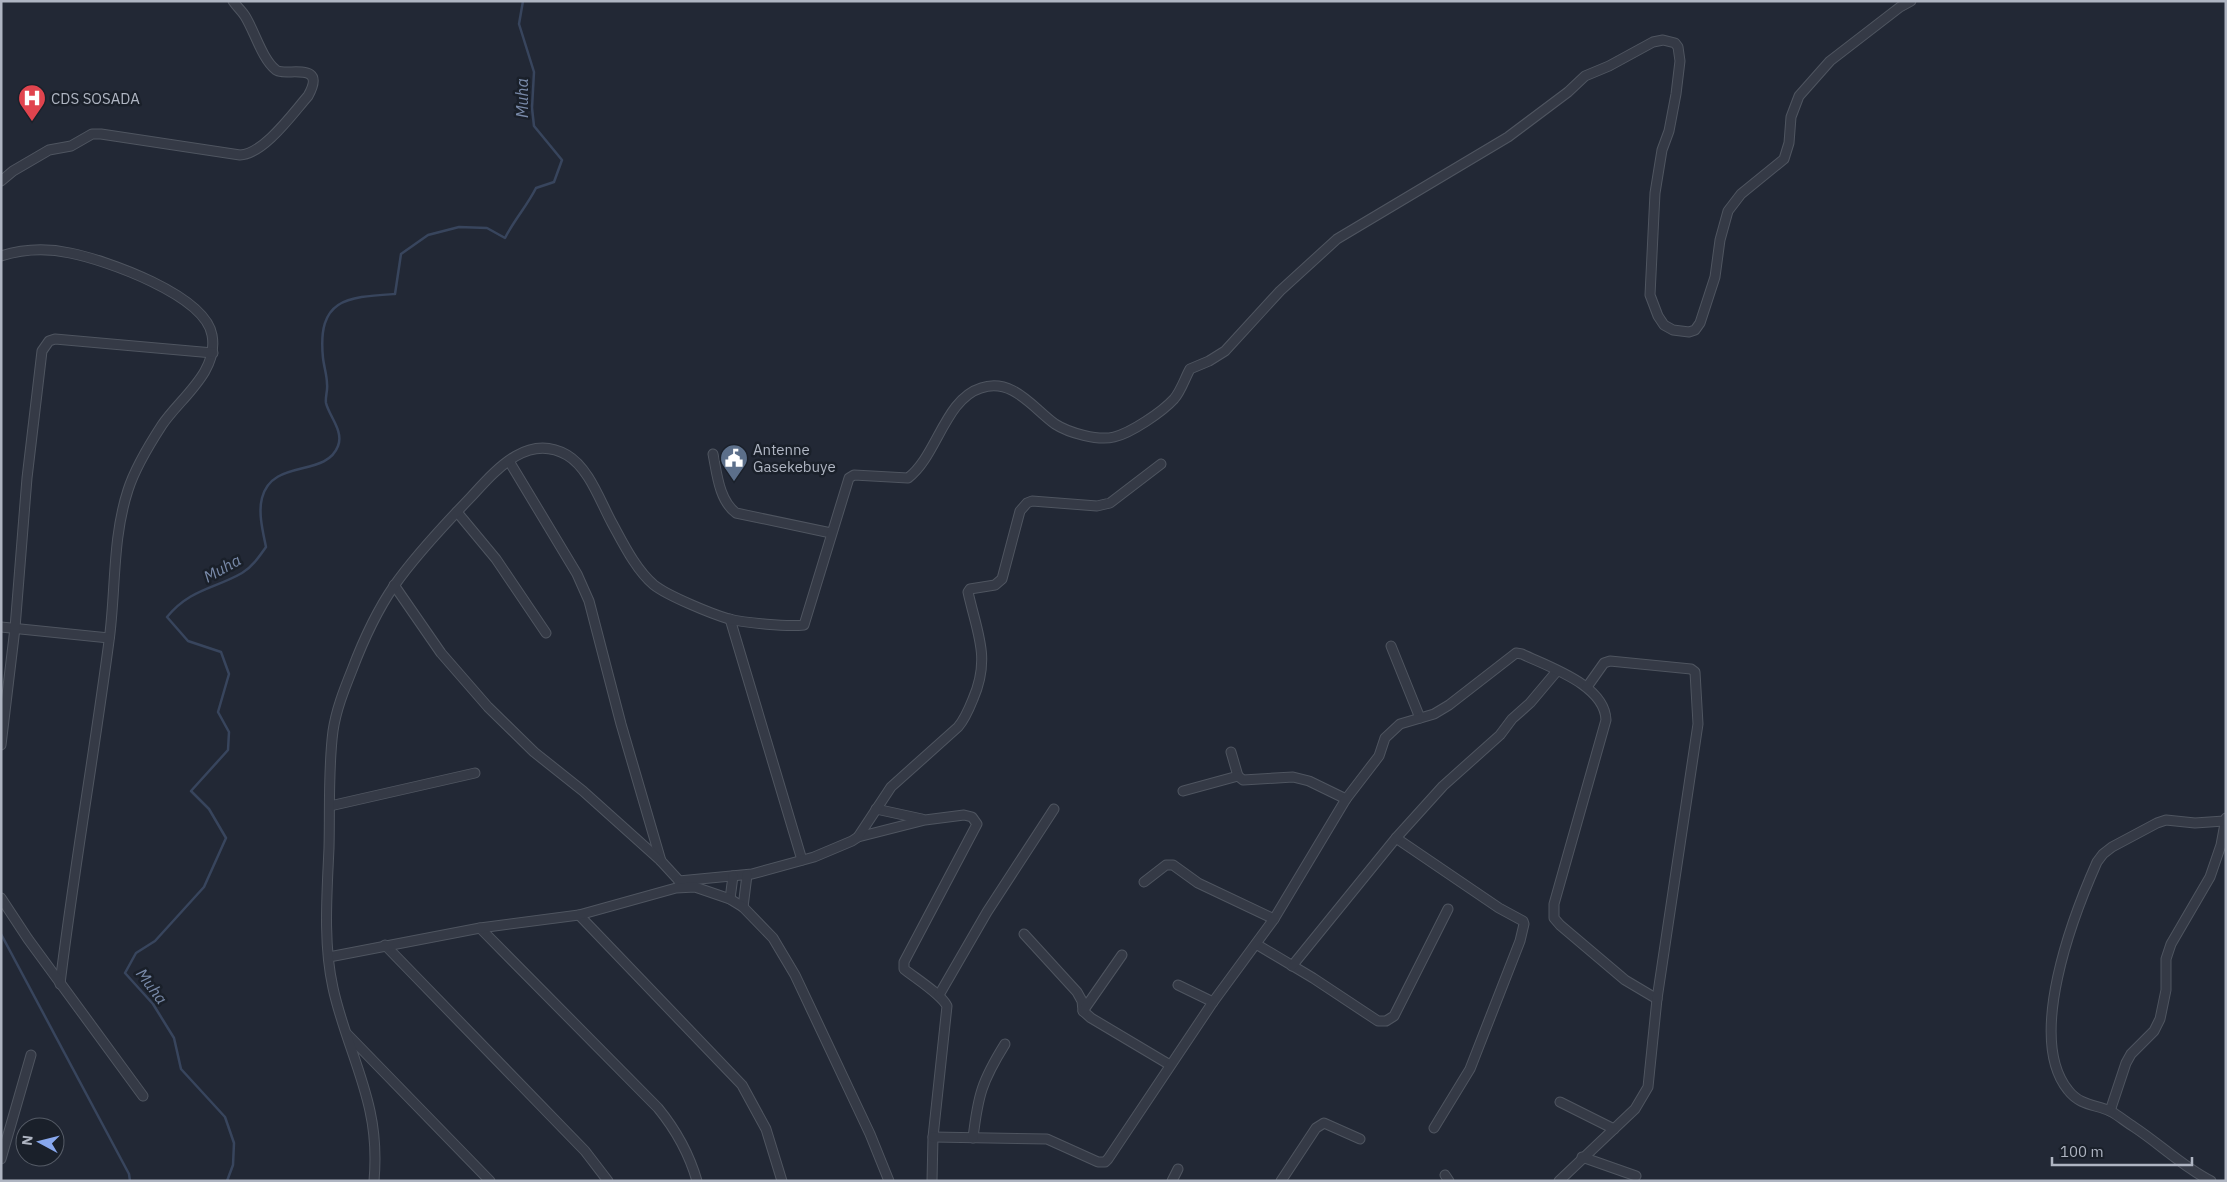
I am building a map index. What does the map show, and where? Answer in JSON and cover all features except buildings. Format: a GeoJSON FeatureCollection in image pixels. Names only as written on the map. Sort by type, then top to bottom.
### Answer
{"type":"FeatureCollection","features":[{"type":"Feature","properties":{"kind":"street"},"geometry":{"type":"LineString","coordinates":[[1,181],[13,171],[49,150],[71,146],[92,134],[240,155],[247,155],[265,143],[308,96],[312,88],[312,81],[310,75],[303,71],[284,74],[277,72],[246,17],[233,1]]}},
{"type":"Feature","properties":{"kind":"street"},"geometry":{"type":"LineString","coordinates":[[374,1181],[374,1140],[370,1110],[332,986],[329,957],[328,880],[333,732],[337,713],[359,652],[377,614],[394,585],[486,480],[509,461],[526,449],[536,448],[557,451],[567,455],[577,463],[585,472],[616,530],[652,583],[663,591],[730,619],[804,625],[807,622],[842,495],[851,476],[908,478],[920,465],[959,402],[972,392],[981,387],[1004,387],[1031,402],[1055,424],[1071,431],[1112,438],[1124,434],[1152,417],[1175,398],[1190,369],[1209,361],[1225,351],[1280,291],[1338,239],[1508,137],[1568,92],[1584,76],[1608,66],[1653,42],[1662,40],[1675,43],[1680,60],[1676,94],[1669,131],[1662,150],[1655,193],[1650,295],[1658,316],[1664,325],[1673,330],[1689,332],[1695,330],[1700,323],[1715,277],[1720,240],[1728,211],[1741,194],[1784,159],[1789,143],[1791,117],[1799,96],[1830,61],[1900,7],[1911,1]]}},
{"type":"Feature","properties":{"kind":"street"},"geometry":{"type":"LineString","coordinates":[[1,256],[40,250],[69,253],[131,272],[167,289],[200,312],[208,323],[212,335],[213,353],[204,373],[163,424],[142,459],[128,488],[121,515],[109,638],[60,984]]}},
{"type":"Feature","properties":{"kind":"street"},"geometry":{"type":"LineString","coordinates":[[1,745],[14,628],[27,478],[42,351],[46,345],[55,339],[213,353]]}},
{"type":"Feature","properties":{"kind":"street"},"geometry":{"type":"LineString","coordinates":[[713,454],[719,484],[726,502],[736,513],[831,533]]}},
{"type":"Feature","properties":{"kind":"street"},"geometry":{"type":"LineString","coordinates":[[509,461],[577,574],[589,601],[621,724],[661,861]]}},
{"type":"Feature","properties":{"kind":"street"},"geometry":{"type":"LineString","coordinates":[[858,837],[891,787],[958,727],[966,716],[980,684],[982,672],[978,629],[968,592],[970,589],[995,585],[1002,579],[1020,511],[1023,507],[1032,501],[1097,506],[1110,503],[1161,464]]}},
{"type":"Feature","properties":{"kind":"street"},"geometry":{"type":"LineString","coordinates":[[457,512],[496,559],[546,633]]}},
{"type":"Feature","properties":{"kind":"street"},"geometry":{"type":"LineString","coordinates":[[394,585],[441,653],[488,707],[534,752],[583,792],[661,861],[682,884],[730,899],[743,907],[774,938],[795,975],[889,1181]]}},
{"type":"Feature","properties":{"kind":"street"},"geometry":{"type":"LineString","coordinates":[[730,619],[802,860]]}},
{"type":"Feature","properties":{"kind":"street"},"geometry":{"type":"LineString","coordinates":[[1,627],[109,638]]}},
{"type":"Feature","properties":{"kind":"street"},"geometry":{"type":"LineString","coordinates":[[1391,646],[1420,718]]}},
{"type":"Feature","properties":{"kind":"street"},"geometry":{"type":"LineString","coordinates":[[932,1137],[1047,1139],[1098,1162],[1104,1162],[1213,1002],[1274,919],[1346,800],[1379,756],[1385,738],[1400,724],[1434,714],[1449,705],[1516,653],[1587,687],[1603,705],[1606,720],[1554,904],[1554,918],[1588,951],[1625,980],[1657,999]]}},
{"type":"Feature","properties":{"kind":"street"},"geometry":{"type":"LineString","coordinates":[[1559,1181],[1582,1157],[1635,1109],[1648,1087],[1657,999],[1698,724],[1695,672],[1691,669],[1610,661],[1604,663],[1587,687]]}},
{"type":"Feature","properties":{"kind":"street"},"geometry":{"type":"LineString","coordinates":[[1292,966],[1396,838],[1443,786],[1500,735],[1512,718],[1530,703],[1557,671]]}},
{"type":"Feature","properties":{"kind":"street"},"geometry":{"type":"LineString","coordinates":[[1232,752],[1238,776],[1244,780],[1293,777],[1309,781],[1346,800]]}},
{"type":"Feature","properties":{"kind":"street"},"geometry":{"type":"LineString","coordinates":[[330,806],[475,773]]}},
{"type":"Feature","properties":{"kind":"street"},"geometry":{"type":"LineString","coordinates":[[1183,791],[1238,776]]}},
{"type":"Feature","properties":{"kind":"street"},"geometry":{"type":"LineString","coordinates":[[876,809],[925,820]]}},
{"type":"Feature","properties":{"kind":"street"},"geometry":{"type":"LineString","coordinates":[[939,995],[987,912],[1054,809]]}},
{"type":"Feature","properties":{"kind":"street"},"geometry":{"type":"LineString","coordinates":[[329,957],[480,928],[579,915],[682,884],[747,875],[802,860],[836,848],[858,837],[925,820],[964,815],[972,817],[977,824],[904,962],[904,969],[926,988],[939,995],[947,1006],[932,1137],[932,1181]]}},
{"type":"Feature","properties":{"kind":"street"},"geometry":{"type":"LineString","coordinates":[[2110,1111],[2126,1063],[2131,1054],[2154,1031],[2160,1019],[2166,990],[2166,959],[2171,944],[2210,877],[2221,845],[2225,819],[2195,823],[2166,820],[2137,832],[2103,854],[2097,862],[2083,894],[2065,948],[2054,990],[2051,1015],[2055,1060],[2060,1076],[2068,1091],[2083,1102],[2110,1111],[2159,1144],[2179,1161],[2211,1181]]}},
{"type":"Feature","properties":{"kind":"street"},"geometry":{"type":"LineString","coordinates":[[1396,838],[1524,924],[1520,941],[1470,1069],[1434,1128]]}},
{"type":"Feature","properties":{"kind":"street"},"geometry":{"type":"LineString","coordinates":[[1144,882],[1166,865],[1173,865],[1198,883],[1274,919]]}},
{"type":"Feature","properties":{"kind":"street"},"geometry":{"type":"LineString","coordinates":[[743,907],[747,875]]}},
{"type":"Feature","properties":{"kind":"street"},"geometry":{"type":"LineString","coordinates":[[730,899],[732,876]]}},
{"type":"Feature","properties":{"kind":"street"},"geometry":{"type":"LineString","coordinates":[[1,898],[60,984],[143,1096]]}},
{"type":"Feature","properties":{"kind":"street"},"geometry":{"type":"LineString","coordinates":[[1256,944],[1378,1021],[1386,1021],[1394,1016],[1448,910]]}},
{"type":"Feature","properties":{"kind":"street"},"geometry":{"type":"LineString","coordinates":[[579,915],[742,1085],[766,1128],[782,1181]]}},
{"type":"Feature","properties":{"kind":"street"},"geometry":{"type":"LineString","coordinates":[[480,928],[658,1108],[674,1127],[683,1143],[697,1181]]}},
{"type":"Feature","properties":{"kind":"street"},"geometry":{"type":"LineString","coordinates":[[1024,934],[1077,992],[1082,1001],[1083,1011],[1091,1018],[1170,1065]]}},
{"type":"Feature","properties":{"kind":"street"},"geometry":{"type":"LineString","coordinates":[[385,945],[585,1151],[608,1181]]}},
{"type":"Feature","properties":{"kind":"street"},"geometry":{"type":"LineString","coordinates":[[1083,1011],[1122,955]]}},
{"type":"Feature","properties":{"kind":"street"},"geometry":{"type":"LineString","coordinates":[[1178,985],[1213,1002]]}},
{"type":"Feature","properties":{"kind":"street"},"geometry":{"type":"LineString","coordinates":[[345,1032],[490,1181]]}},
{"type":"Feature","properties":{"kind":"street"},"geometry":{"type":"LineString","coordinates":[[973,1138],[976,1107],[981,1089],[987,1072],[1005,1044]]}},
{"type":"Feature","properties":{"kind":"street"},"geometry":{"type":"LineString","coordinates":[[1,1159],[31,1055]]}},
{"type":"Feature","properties":{"kind":"street"},"geometry":{"type":"LineString","coordinates":[[1560,1102],[1614,1129]]}},
{"type":"Feature","properties":{"kind":"street"},"geometry":{"type":"LineString","coordinates":[[1281,1181],[1316,1128],[1324,1123],[1360,1138]]}},
{"type":"Feature","properties":{"kind":"street"},"geometry":{"type":"LineString","coordinates":[[1582,1157],[1636,1176]]}},
{"type":"Feature","properties":{"kind":"street"},"geometry":{"type":"LineString","coordinates":[[1172,1181],[1178,1169]]}},
{"type":"Feature","properties":{"kind":"waterway","name":"Muha"},"geometry":{"type":"LineString","coordinates":[[227,1181],[233,1165],[234,1143],[225,1117],[181,1069],[174,1038],[153,1004],[125,973],[136,953],[155,941],[204,887],[226,838],[209,809],[191,791],[228,750],[229,732],[218,712],[229,674],[221,652],[188,641],[167,617],[193,595],[246,571],[266,547],[261,522],[261,510],[262,498],[268,486],[276,477],[287,472],[322,462],[332,456],[338,446],[338,429],[326,403],[327,381],[323,358],[322,338],[325,323],[330,312],[350,300],[395,294],[401,254],[428,235],[459,227],[487,228],[505,238],[536,188],[554,182],[562,160],[534,126],[532,108],[534,72],[519,24],[523,1]]}},
{"type":"Feature","properties":{"kind":"waterway"},"geometry":{"type":"LineString","coordinates":[[1,934],[129,1174],[130,1181]]}},
{"type":"Feature","properties":{"kind":"place","name":"CDS SOSADA"},"geometry":{"type":"Point","coordinates":[32,122]}},
{"type":"Feature","properties":{"kind":"place","name":"Antenne Gasekebuye"},"geometry":{"type":"Point","coordinates":[734,482]}}]}
